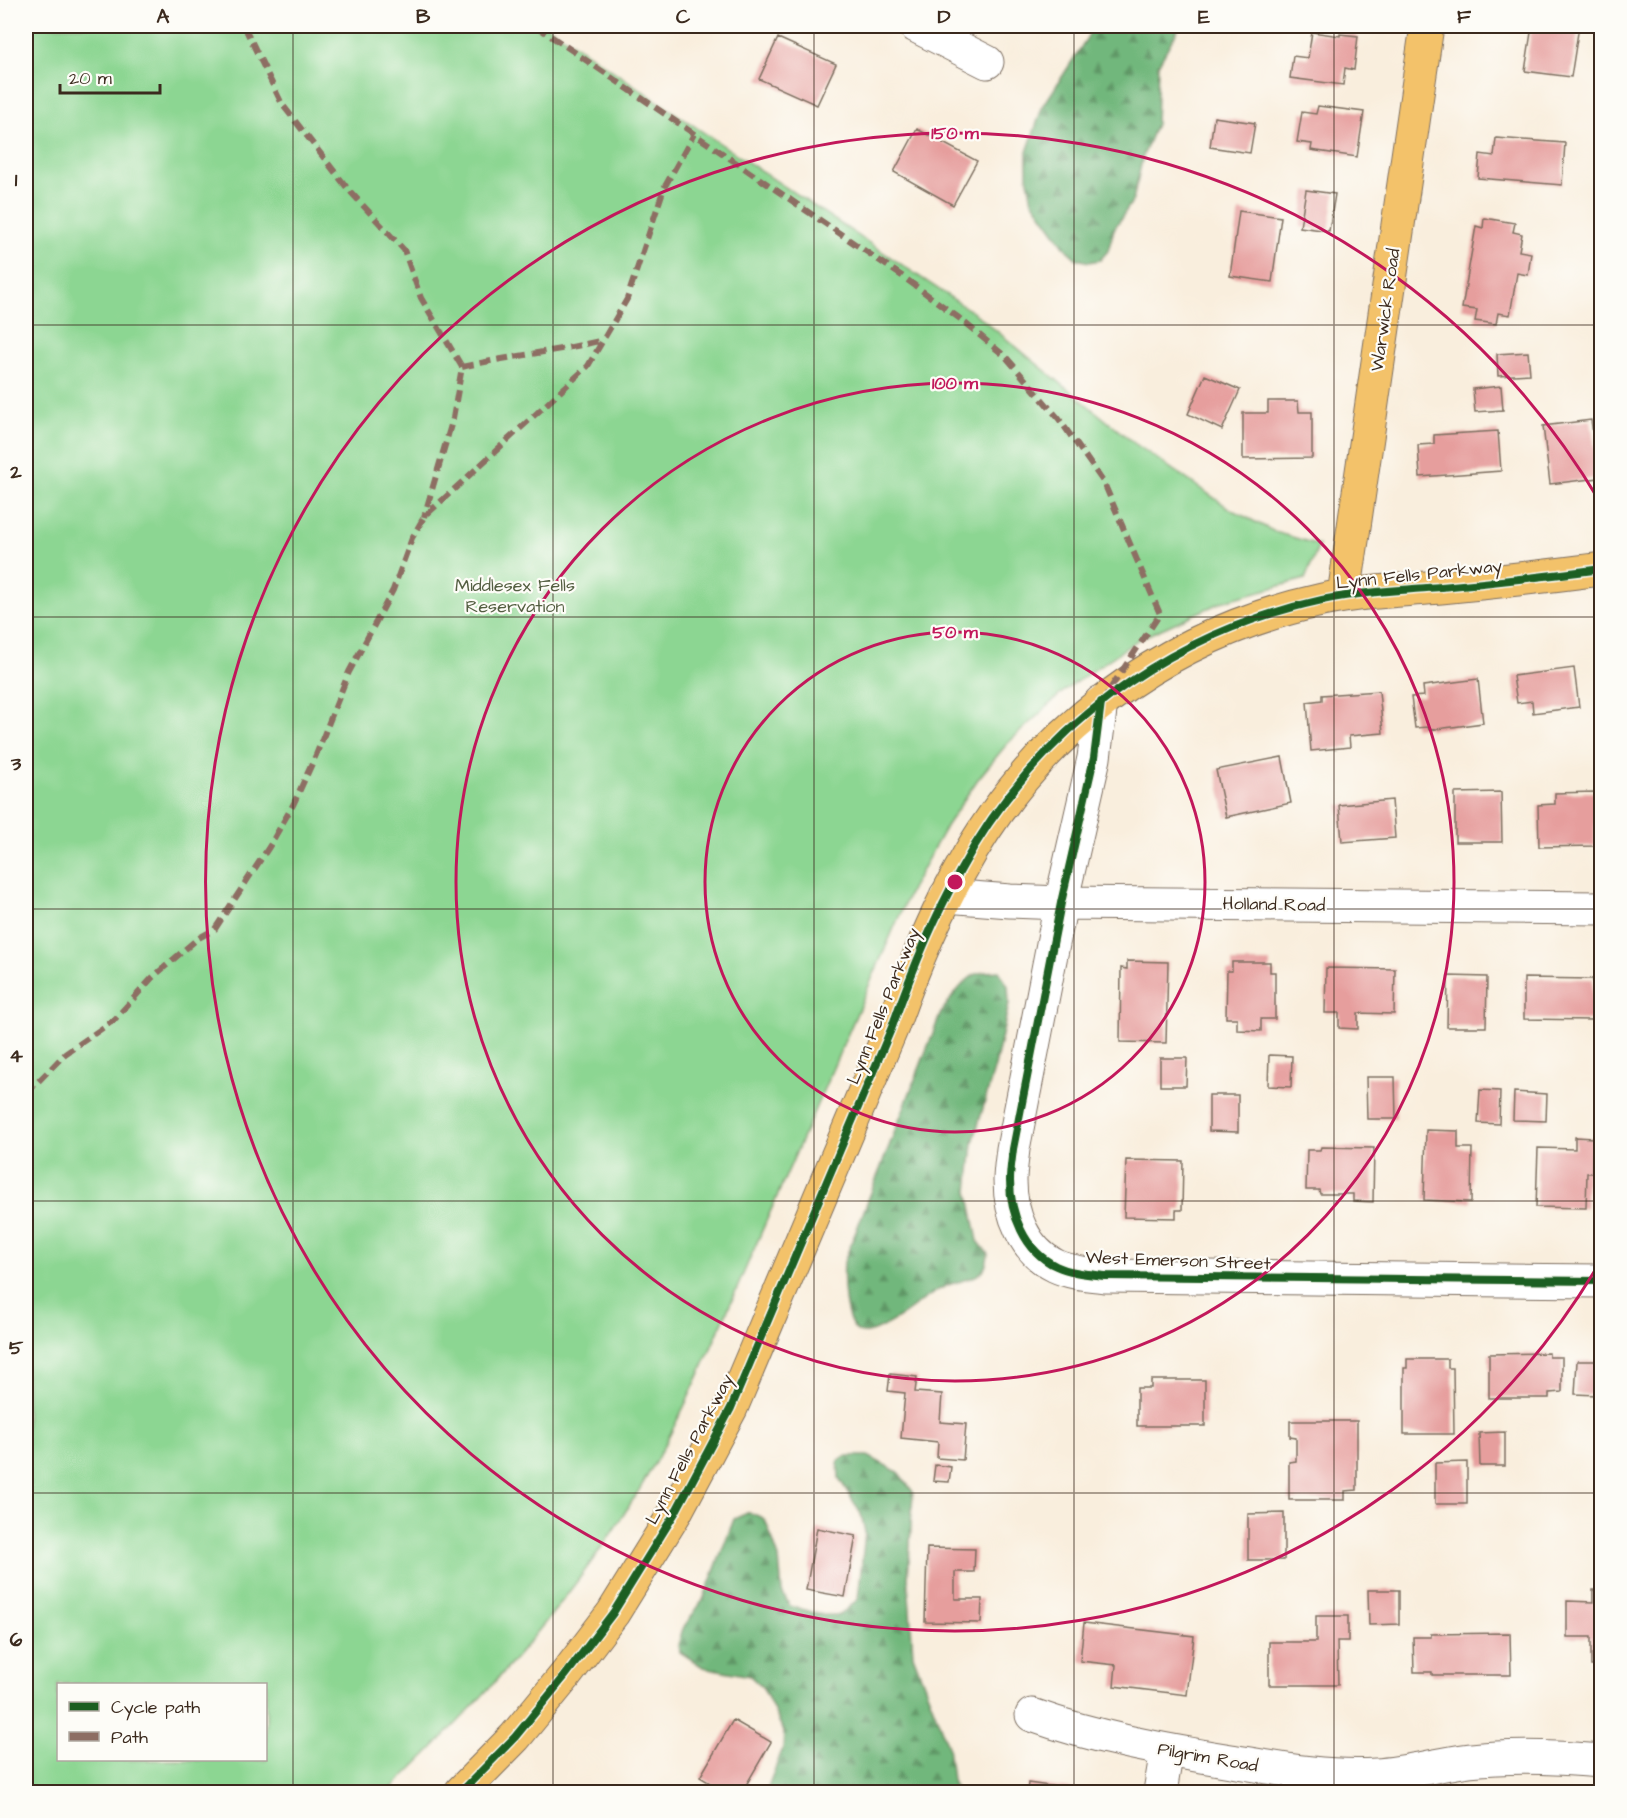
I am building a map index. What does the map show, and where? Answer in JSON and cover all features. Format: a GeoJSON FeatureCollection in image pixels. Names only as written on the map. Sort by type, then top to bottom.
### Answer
{"type":"FeatureCollection","features":[{"type":"Feature","properties":{"kind":"main road","name":"Warwick Road"},"geometry":{"type":"LineString","coordinates":[[1344,596],[1427,26]]}},
{"type":"Feature","properties":{"kind":"main road","name":"Lynn Fells Parkway"},"geometry":{"type":"LineString","coordinates":[[461,1792],[515,1737],[566,1676],[613,1613],[651,1554],[731,1408],[892,1027],[914,966],[946,896],[975,845],[1010,794],[1041,759],[1101,702],[1147,669],[1207,637],[1238,624],[1294,607],[1344,596],[1505,581],[1602,569]]}},
{"type":"Feature","properties":{"kind":"street"},"geometry":{"type":"LineString","coordinates":[[916,26],[987,62]]}},
{"type":"Feature","properties":{"kind":"street","name":"West Emerson Street"},"geometry":{"type":"LineString","coordinates":[[1101,702],[1094,758],[1061,903],[1013,1149],[1010,1179],[1014,1209],[1018,1224],[1026,1239],[1042,1257],[1054,1265],[1067,1270],[1105,1276],[1602,1281]]}},
{"type":"Feature","properties":{"kind":"street","name":"Holland Road"},"geometry":{"type":"LineString","coordinates":[[946,896],[1061,903],[1602,908]]}},
{"type":"Feature","properties":{"kind":"street","name":"Pilgrim Road"},"geometry":{"type":"LineString","coordinates":[[1032,1715],[1091,1734],[1167,1750],[1293,1771],[1343,1775],[1386,1774],[1498,1758],[1562,1758],[1602,1761]]}},
{"type":"Feature","properties":{"kind":"street"},"geometry":{"type":"LineString","coordinates":[[1160,1792],[1167,1750]]}},
{"type":"Feature","properties":{"kind":"green space","name":"Middlesex Fells Reservation"},"geometry":{"type":"Polygon","coordinates":[[[26,26],[547,26],[977,315],[1134,443],[1232,510],[1275,532],[1319,545],[1305,579],[1224,601],[1139,639],[1065,690],[1007,744],[978,779],[947,825],[911,889],[706,1359],[643,1484],[599,1552],[544,1625],[484,1694],[388,1792],[26,1792],[26,26]]]}},
{"type":"Feature","properties":{"kind":"green space"},"geometry":{"type":"Polygon","coordinates":[[[1093,26],[1180,26],[1158,65],[1156,124],[1143,156],[1133,200],[1114,229],[1108,251],[1100,260],[1089,262],[1077,259],[1067,250],[1032,201],[1027,176],[1027,152],[1042,108],[1093,26]]]}},
{"type":"Feature","properties":{"kind":"green space"},"geometry":{"type":"Polygon","coordinates":[[[999,971],[1008,986],[1009,1004],[995,1066],[973,1143],[968,1191],[978,1241],[988,1254],[986,1265],[979,1274],[938,1290],[884,1326],[868,1333],[859,1332],[850,1320],[847,1310],[844,1262],[940,1015],[954,994],[971,977],[981,973],[999,971]]]}},
{"type":"Feature","properties":{"kind":"green space"},"geometry":{"type":"Polygon","coordinates":[[[845,1456],[868,1456],[898,1472],[913,1492],[908,1579],[913,1655],[948,1746],[952,1780],[956,1792],[766,1792],[783,1748],[784,1732],[763,1688],[750,1676],[703,1667],[680,1652],[678,1645],[683,1628],[703,1600],[734,1519],[749,1512],[763,1518],[767,1524],[779,1558],[782,1592],[790,1606],[823,1615],[840,1615],[858,1599],[865,1532],[861,1514],[839,1478],[838,1461],[845,1456]]]}},
{"type":"Feature","properties":{"kind":"building"},"geometry":{"type":"Polygon","coordinates":[[[1532,26],[1579,26],[1571,77],[1525,71],[1532,26]]]}},
{"type":"Feature","properties":{"kind":"building"},"geometry":{"type":"Polygon","coordinates":[[[1312,32],[1358,36],[1354,70],[1345,68],[1343,85],[1290,78],[1293,56],[1308,58],[1312,32]]]}},
{"type":"Feature","properties":{"kind":"building"},"geometry":{"type":"Polygon","coordinates":[[[778,38],[836,64],[817,105],[759,79],[778,38]]]}},
{"type":"Feature","properties":{"kind":"building"},"geometry":{"type":"Polygon","coordinates":[[[1318,106],[1364,112],[1357,157],[1311,150],[1312,144],[1297,142],[1302,112],[1316,114],[1318,106]]]}},
{"type":"Feature","properties":{"kind":"building"},"geometry":{"type":"Polygon","coordinates":[[[1214,117],[1255,123],[1250,153],[1210,147],[1214,117]]]}},
{"type":"Feature","properties":{"kind":"building"},"geometry":{"type":"Polygon","coordinates":[[[917,129],[977,161],[953,205],[894,172],[917,129]]]}},
{"type":"Feature","properties":{"kind":"building"},"geometry":{"type":"Polygon","coordinates":[[[1496,138],[1565,143],[1562,185],[1478,178],[1480,154],[1494,156],[1496,138]]]}},
{"type":"Feature","properties":{"kind":"building"},"geometry":{"type":"Polygon","coordinates":[[[1306,190],[1335,194],[1329,231],[1300,227],[1306,190]]]}},
{"type":"Feature","properties":{"kind":"building"},"geometry":{"type":"Polygon","coordinates":[[[1239,211],[1281,217],[1272,282],[1230,276],[1239,211]]]}},
{"type":"Feature","properties":{"kind":"building"},"geometry":{"type":"Polygon","coordinates":[[[1484,218],[1515,223],[1513,232],[1522,234],[1519,251],[1531,253],[1528,275],[1517,273],[1510,315],[1498,313],[1496,324],[1475,321],[1477,310],[1462,308],[1476,226],[1483,228],[1484,218]]]}},
{"type":"Feature","properties":{"kind":"building"},"geometry":{"type":"Polygon","coordinates":[[[1528,352],[1530,374],[1498,376],[1497,354],[1528,352]]]}},
{"type":"Feature","properties":{"kind":"building"},"geometry":{"type":"Polygon","coordinates":[[[1205,375],[1240,390],[1222,430],[1188,414],[1205,375]]]}},
{"type":"Feature","properties":{"kind":"building"},"geometry":{"type":"Polygon","coordinates":[[[1501,386],[1503,410],[1475,412],[1473,389],[1501,386]]]}},
{"type":"Feature","properties":{"kind":"building"},"geometry":{"type":"Polygon","coordinates":[[[1268,401],[1298,401],[1299,412],[1312,412],[1312,458],[1243,459],[1243,413],[1268,413],[1268,401]]]}},
{"type":"Feature","properties":{"kind":"building"},"geometry":{"type":"Polygon","coordinates":[[[1591,420],[1599,478],[1550,484],[1543,426],[1591,420]]]}},
{"type":"Feature","properties":{"kind":"building"},"geometry":{"type":"Polygon","coordinates":[[[1498,431],[1501,471],[1420,477],[1418,445],[1434,444],[1434,435],[1498,431]]]}},
{"type":"Feature","properties":{"kind":"building"},"geometry":{"type":"Polygon","coordinates":[[[1574,668],[1579,707],[1533,713],[1532,701],[1517,703],[1513,676],[1574,668]]]}},
{"type":"Feature","properties":{"kind":"building"},"geometry":{"type":"Polygon","coordinates":[[[1478,679],[1483,723],[1429,730],[1428,727],[1415,728],[1411,697],[1424,696],[1423,686],[1478,679]]]}},
{"type":"Feature","properties":{"kind":"building"},"geometry":{"type":"Polygon","coordinates":[[[1379,691],[1383,733],[1349,736],[1350,747],[1311,751],[1307,702],[1322,700],[1322,695],[1379,691]]]}},
{"type":"Feature","properties":{"kind":"building"},"geometry":{"type":"Polygon","coordinates":[[[1282,757],[1291,803],[1226,817],[1216,770],[1282,757]]]}},
{"type":"Feature","properties":{"kind":"building"},"geometry":{"type":"Polygon","coordinates":[[[1501,792],[1502,842],[1455,842],[1455,793],[1501,792]]]}},
{"type":"Feature","properties":{"kind":"building"},"geometry":{"type":"Polygon","coordinates":[[[1595,792],[1595,846],[1539,847],[1538,805],[1555,804],[1555,793],[1595,792]]]}},
{"type":"Feature","properties":{"kind":"building"},"geometry":{"type":"Polygon","coordinates":[[[1392,800],[1395,838],[1342,842],[1339,805],[1392,800]]]}},
{"type":"Feature","properties":{"kind":"building"},"geometry":{"type":"Polygon","coordinates":[[[1127,961],[1168,962],[1166,1043],[1120,1042],[1121,968],[1127,969],[1127,961]]]}},
{"type":"Feature","properties":{"kind":"building"},"geometry":{"type":"Polygon","coordinates":[[[1232,962],[1270,962],[1270,972],[1275,972],[1275,1019],[1261,1019],[1261,1031],[1237,1030],[1237,1018],[1226,1018],[1227,971],[1232,971],[1232,962]]]}},
{"type":"Feature","properties":{"kind":"building"},"geometry":{"type":"Polygon","coordinates":[[[1326,968],[1395,969],[1394,1014],[1358,1013],[1358,1029],[1339,1028],[1339,1013],[1325,1013],[1326,968]]]}},
{"type":"Feature","properties":{"kind":"building"},"geometry":{"type":"Polygon","coordinates":[[[1448,976],[1487,977],[1486,1027],[1447,1027],[1448,976]]]}},
{"type":"Feature","properties":{"kind":"building"},"geometry":{"type":"Polygon","coordinates":[[[1524,978],[1593,979],[1592,1020],[1524,1019],[1524,978]]]}},
{"type":"Feature","properties":{"kind":"building"},"geometry":{"type":"Polygon","coordinates":[[[1269,1055],[1292,1056],[1291,1087],[1268,1086],[1269,1055]]]}},
{"type":"Feature","properties":{"kind":"building"},"geometry":{"type":"Polygon","coordinates":[[[1160,1058],[1187,1058],[1186,1086],[1160,1086],[1160,1058]]]}},
{"type":"Feature","properties":{"kind":"building"},"geometry":{"type":"Polygon","coordinates":[[[1366,1077],[1395,1077],[1396,1119],[1367,1119],[1366,1077]]]}},
{"type":"Feature","properties":{"kind":"building"},"geometry":{"type":"Polygon","coordinates":[[[1480,1090],[1500,1091],[1499,1124],[1478,1123],[1480,1090]]]}},
{"type":"Feature","properties":{"kind":"building"},"geometry":{"type":"Polygon","coordinates":[[[1514,1092],[1547,1094],[1546,1121],[1513,1120],[1514,1092]]]}},
{"type":"Feature","properties":{"kind":"building"},"geometry":{"type":"Polygon","coordinates":[[[1209,1095],[1238,1095],[1238,1132],[1209,1131],[1209,1095]]]}},
{"type":"Feature","properties":{"kind":"building"},"geometry":{"type":"Polygon","coordinates":[[[1426,1130],[1458,1131],[1458,1148],[1472,1148],[1471,1202],[1424,1200],[1426,1130]]]}},
{"type":"Feature","properties":{"kind":"building"},"geometry":{"type":"Polygon","coordinates":[[[1575,1137],[1593,1138],[1592,1173],[1587,1173],[1586,1208],[1536,1207],[1538,1148],[1575,1149],[1575,1137]]]}},
{"type":"Feature","properties":{"kind":"building"},"geometry":{"type":"Polygon","coordinates":[[[1321,1147],[1374,1148],[1373,1202],[1353,1201],[1353,1194],[1320,1194],[1319,1190],[1306,1190],[1307,1150],[1320,1150],[1321,1147]]]}},
{"type":"Feature","properties":{"kind":"building"},"geometry":{"type":"Polygon","coordinates":[[[1126,1160],[1183,1161],[1182,1210],[1176,1210],[1176,1218],[1124,1217],[1126,1160]]]}},
{"type":"Feature","properties":{"kind":"building"},"geometry":{"type":"Polygon","coordinates":[[[1549,1353],[1549,1357],[1562,1357],[1562,1392],[1549,1393],[1549,1398],[1489,1398],[1489,1354],[1549,1353]]]}},
{"type":"Feature","properties":{"kind":"building"},"geometry":{"type":"Polygon","coordinates":[[[1407,1359],[1448,1359],[1448,1368],[1453,1368],[1454,1434],[1404,1434],[1404,1368],[1407,1368],[1407,1359]]]}},
{"type":"Feature","properties":{"kind":"building"},"geometry":{"type":"Polygon","coordinates":[[[1577,1361],[1597,1361],[1596,1395],[1575,1394],[1577,1361]]]}},
{"type":"Feature","properties":{"kind":"building"},"geometry":{"type":"Polygon","coordinates":[[[890,1374],[917,1377],[915,1392],[942,1394],[940,1422],[966,1424],[963,1460],[937,1458],[938,1442],[901,1438],[905,1393],[888,1391],[890,1374]]]}},
{"type":"Feature","properties":{"kind":"building"},"geometry":{"type":"Polygon","coordinates":[[[1151,1380],[1205,1380],[1205,1426],[1137,1426],[1137,1388],[1151,1388],[1151,1380]]]}},
{"type":"Feature","properties":{"kind":"building"},"geometry":{"type":"Polygon","coordinates":[[[1290,1421],[1357,1421],[1357,1490],[1345,1491],[1345,1500],[1289,1500],[1289,1462],[1296,1461],[1296,1438],[1290,1437],[1290,1421]]]}},
{"type":"Feature","properties":{"kind":"building"},"geometry":{"type":"Polygon","coordinates":[[[1505,1432],[1505,1466],[1480,1466],[1479,1433],[1505,1432]]]}},
{"type":"Feature","properties":{"kind":"building"},"geometry":{"type":"Polygon","coordinates":[[[1467,1462],[1467,1504],[1435,1504],[1435,1463],[1467,1462]]]}},
{"type":"Feature","properties":{"kind":"building"},"geometry":{"type":"Polygon","coordinates":[[[935,1465],[951,1467],[949,1482],[933,1481],[935,1465]]]}},
{"type":"Feature","properties":{"kind":"building"},"geometry":{"type":"Polygon","coordinates":[[[1284,1513],[1284,1560],[1248,1560],[1248,1514],[1284,1513]]]}},
{"type":"Feature","properties":{"kind":"building"},"geometry":{"type":"Polygon","coordinates":[[[817,1528],[856,1536],[845,1597],[806,1590],[817,1528]]]}},
{"type":"Feature","properties":{"kind":"building"},"geometry":{"type":"Polygon","coordinates":[[[927,1548],[975,1549],[974,1572],[955,1572],[955,1599],[982,1599],[981,1623],[925,1622],[927,1548]]]}},
{"type":"Feature","properties":{"kind":"building"},"geometry":{"type":"Polygon","coordinates":[[[1368,1590],[1399,1590],[1399,1624],[1369,1625],[1368,1590]]]}},
{"type":"Feature","properties":{"kind":"building"},"geometry":{"type":"Polygon","coordinates":[[[1593,1590],[1602,1590],[1602,1678],[1599,1678],[1599,1666],[1591,1666],[1591,1637],[1567,1637],[1567,1601],[1593,1602],[1593,1590]]]}},
{"type":"Feature","properties":{"kind":"building"},"geometry":{"type":"Polygon","coordinates":[[[1316,1616],[1348,1616],[1348,1641],[1337,1641],[1338,1685],[1269,1685],[1269,1642],[1316,1642],[1316,1616]]]}},
{"type":"Feature","properties":{"kind":"building"},"geometry":{"type":"Polygon","coordinates":[[[1084,1623],[1194,1636],[1187,1695],[1114,1686],[1116,1665],[1080,1661],[1084,1623]]]}},
{"type":"Feature","properties":{"kind":"building"},"geometry":{"type":"Polygon","coordinates":[[[1510,1633],[1511,1675],[1432,1675],[1432,1672],[1414,1672],[1413,1637],[1431,1637],[1431,1634],[1510,1633]]]}},
{"type":"Feature","properties":{"kind":"building"},"geometry":{"type":"Polygon","coordinates":[[[733,1720],[771,1742],[742,1792],[712,1792],[715,1786],[700,1777],[733,1720]]]}},
{"type":"Feature","properties":{"kind":"building"},"geometry":{"type":"Polygon","coordinates":[[[1028,1783],[1084,1791],[1084,1792],[1027,1792],[1028,1783]]]}},
{"type":"Feature","properties":{"kind":"marked path"},"geometry":{"type":"LineString","coordinates":[[244,26],[282,104],[348,189],[404,250],[421,298],[462,367],[453,418],[424,517]]}},
{"type":"Feature","properties":{"kind":"marked path"},"geometry":{"type":"LineString","coordinates":[[536,26],[902,276],[959,318],[1006,357],[1059,419],[1104,483],[1160,614],[1106,695]]}},
{"type":"Feature","properties":{"kind":"marked path"},"geometry":{"type":"LineString","coordinates":[[26,1094],[65,1054],[114,1020],[152,978],[197,939],[215,929],[269,847],[293,805],[349,672],[393,590],[412,538],[424,517],[588,366],[627,299],[664,188],[694,134]]}},
{"type":"Feature","properties":{"kind":"marked path"},"geometry":{"type":"LineString","coordinates":[[462,367],[603,340]]}},
{"type":"Feature","properties":{"kind":"cycle path"},"geometry":{"type":"LineString","coordinates":[[461,1792],[515,1737],[565,1676],[613,1613],[675,1513],[731,1408],[940,909],[991,820],[1027,774],[1067,732],[1111,695],[1159,664],[1210,637],[1265,616],[1322,600],[1351,595],[1602,569]]}},
{"type":"Feature","properties":{"kind":"cycle path"},"geometry":{"type":"LineString","coordinates":[[1101,702],[1094,758],[1061,903],[1011,1165],[1011,1193],[1016,1218],[1027,1241],[1035,1251],[1056,1266],[1080,1273],[1105,1276],[1602,1281]]}}]}
